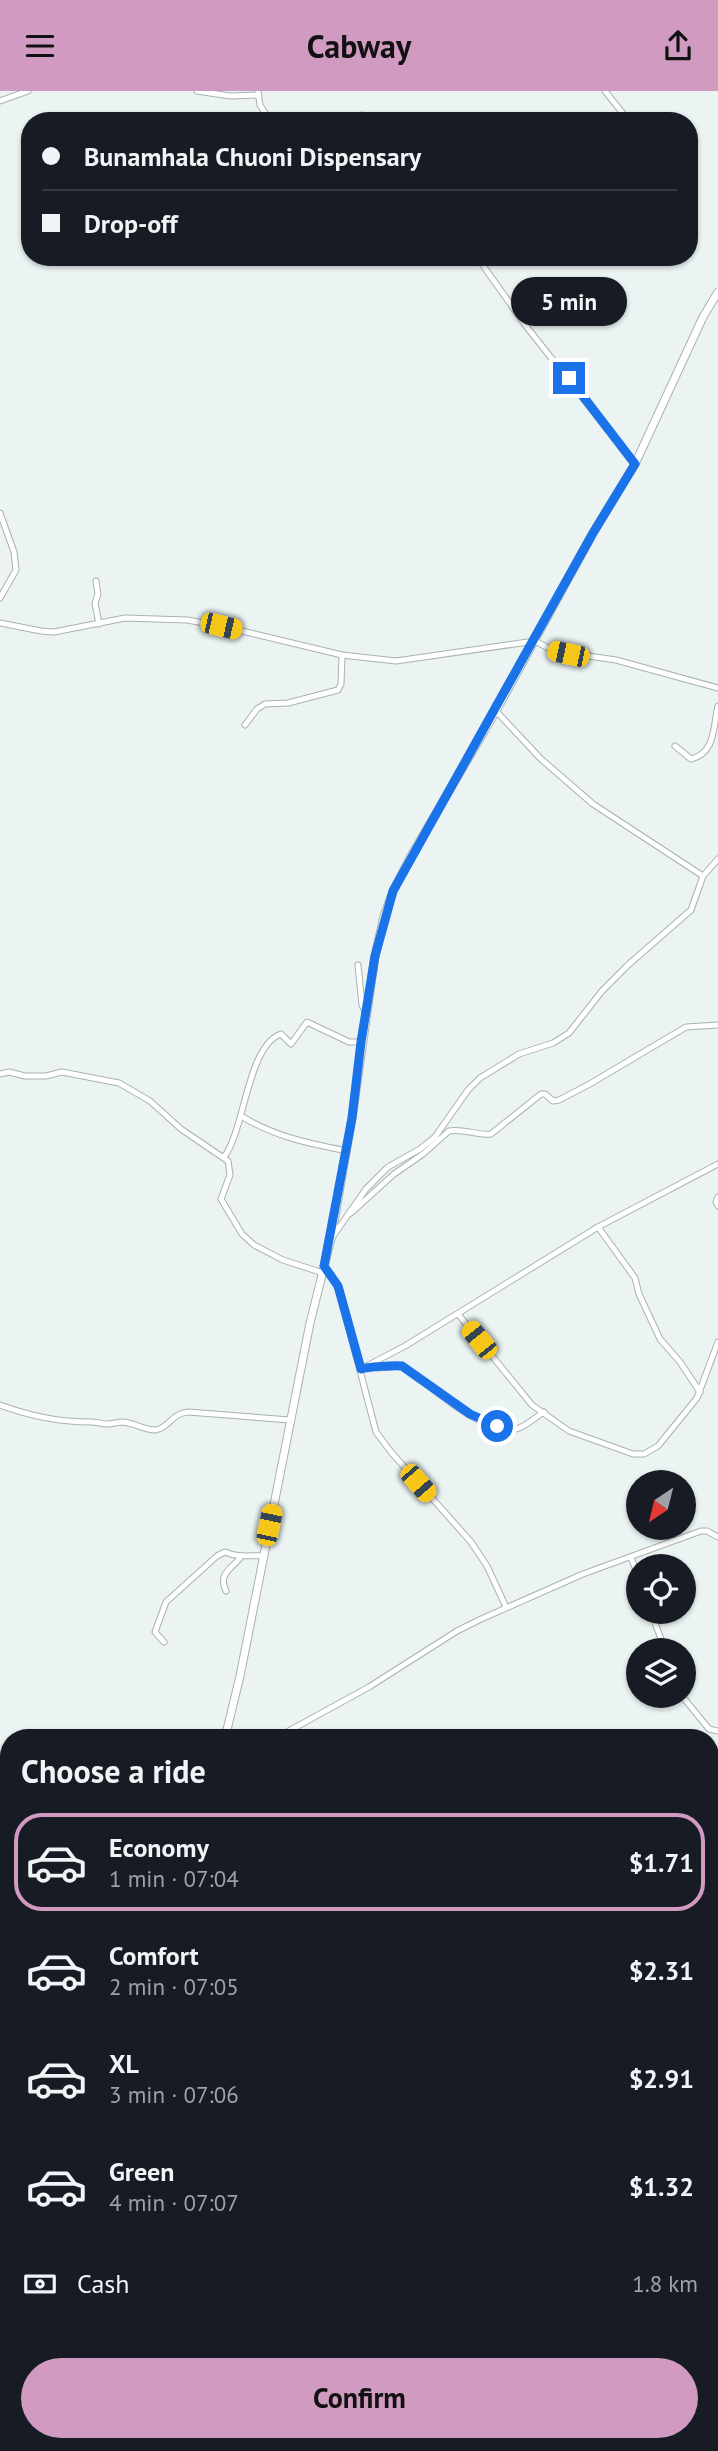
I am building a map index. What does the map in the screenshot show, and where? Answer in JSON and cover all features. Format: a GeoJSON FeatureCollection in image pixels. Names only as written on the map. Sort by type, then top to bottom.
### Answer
{"type":"FeatureCollection","features":[{"type":"Feature","properties":{"kind":"street"},"geometry":{"type":"LineString","coordinates":[[0,101],[28,91]]}},
{"type":"Feature","properties":{"kind":"street"},"geometry":{"type":"LineString","coordinates":[[197,91],[230,96],[258,93],[264,112]]}},
{"type":"Feature","properties":{"kind":"street"},"geometry":{"type":"LineString","coordinates":[[605,91],[622,112]]}},
{"type":"Feature","properties":{"kind":"street"},"geometry":{"type":"LineString","coordinates":[[483,266],[532,334],[635,464]]}},
{"type":"Feature","properties":{"kind":"street"},"geometry":{"type":"LineString","coordinates":[[227,1729],[310,1322],[331,1239],[347,1151],[377,944],[393,891],[496,711],[593,533],[635,464],[703,317],[717,297]]}},
{"type":"Feature","properties":{"kind":"street"},"geometry":{"type":"LineString","coordinates":[[0,513],[14,552],[16,570],[0,597]]}},
{"type":"Feature","properties":{"kind":"street"},"geometry":{"type":"LineString","coordinates":[[96,581],[98,594],[95,603],[99,624]]}},
{"type":"Feature","properties":{"kind":"street"},"geometry":{"type":"LineString","coordinates":[[0,623],[54,632],[125,618],[187,620],[342,655],[396,661],[535,641],[554,651],[616,660],[718,688]]}},
{"type":"Feature","properties":{"kind":"street"},"geometry":{"type":"LineString","coordinates":[[245,725],[257,709],[265,704],[288,703],[338,690],[341,684],[342,655]]}},
{"type":"Feature","properties":{"kind":"street"},"geometry":{"type":"LineString","coordinates":[[675,746],[691,759],[700,757],[711,742],[718,706]]}},
{"type":"Feature","properties":{"kind":"street"},"geometry":{"type":"LineString","coordinates":[[496,711],[541,759],[593,804],[703,876]]}},
{"type":"Feature","properties":{"kind":"street"},"geometry":{"type":"LineString","coordinates":[[331,1239],[366,1189],[388,1167],[435,1137],[468,1090],[480,1078],[519,1054],[553,1043],[569,1033],[602,991],[628,965],[691,911],[703,876],[718,859]]}},
{"type":"Feature","properties":{"kind":"street"},"geometry":{"type":"LineString","coordinates":[[358,965],[362,1005],[366,1013]]}},
{"type":"Feature","properties":{"kind":"street"},"geometry":{"type":"LineString","coordinates":[[224,1157],[233,1143],[254,1071],[273,1037],[282,1035],[291,1044],[307,1022],[345,1040],[361,1042]]}},
{"type":"Feature","properties":{"kind":"street"},"geometry":{"type":"LineString","coordinates":[[345,1218],[389,1178],[449,1131],[491,1134],[541,1094],[557,1101],[685,1027],[718,1025]]}},
{"type":"Feature","properties":{"kind":"street"},"geometry":{"type":"LineString","coordinates":[[0,1074],[9,1072],[25,1076],[46,1076],[59,1072],[119,1083],[150,1101],[192,1138],[224,1157],[230,1166],[230,1175],[220,1199],[242,1234],[269,1254],[324,1269],[338,1286],[373,1420],[382,1441],[471,1542],[487,1566],[506,1607]]}},
{"type":"Feature","properties":{"kind":"street"},"geometry":{"type":"LineString","coordinates":[[241,1116],[293,1140],[347,1151]]}},
{"type":"Feature","properties":{"kind":"street"},"geometry":{"type":"LineString","coordinates":[[361,1369],[458,1314],[598,1227],[718,1164]]}},
{"type":"Feature","properties":{"kind":"street"},"geometry":{"type":"LineString","coordinates":[[718,1197],[718,1206]]}},
{"type":"Feature","properties":{"kind":"street"},"geometry":{"type":"LineString","coordinates":[[598,1227],[635,1278],[639,1294],[660,1339],[680,1362],[700,1392]]}},
{"type":"Feature","properties":{"kind":"street"},"geometry":{"type":"LineString","coordinates":[[458,1314],[528,1400],[573,1434],[633,1454],[644,1454],[658,1446],[700,1392],[718,1342]]}},
{"type":"Feature","properties":{"kind":"street"},"geometry":{"type":"LineString","coordinates":[[369,1366],[402,1366],[470,1414],[497,1426],[520,1428],[544,1412]]}},
{"type":"Feature","properties":{"kind":"street"},"geometry":{"type":"LineString","coordinates":[[0,1405],[44,1419],[110,1425],[117,1422],[129,1423],[152,1430],[161,1428],[174,1416],[188,1412],[290,1420]]}},
{"type":"Feature","properties":{"kind":"street"},"geometry":{"type":"LineString","coordinates":[[641,1554],[701,1531],[718,1537]]}},
{"type":"Feature","properties":{"kind":"street"},"geometry":{"type":"LineString","coordinates":[[164,1642],[155,1632],[166,1602],[220,1554],[226,1552],[240,1558]]}},
{"type":"Feature","properties":{"kind":"street"},"geometry":{"type":"LineString","coordinates":[[226,1591],[223,1584],[224,1574],[240,1558],[249,1555],[263,1556]]}},
{"type":"Feature","properties":{"kind":"street"},"geometry":{"type":"LineString","coordinates":[[292,1729],[407,1664],[457,1631],[583,1574],[626,1560]]}},
{"type":"Feature","properties":{"kind":"street"},"geometry":{"type":"LineString","coordinates":[[692,1708],[709,1729]]}},
{"type":"Feature","properties":{"kind":"route"},"geometry":{"type":"LineString","coordinates":[[497,1426],[470,1414],[402,1366],[369,1366],[361,1369],[338,1286],[324,1266],[352,1118],[377,944],[393,891],[496,711],[593,533],[635,464],[569,378]]}}]}
